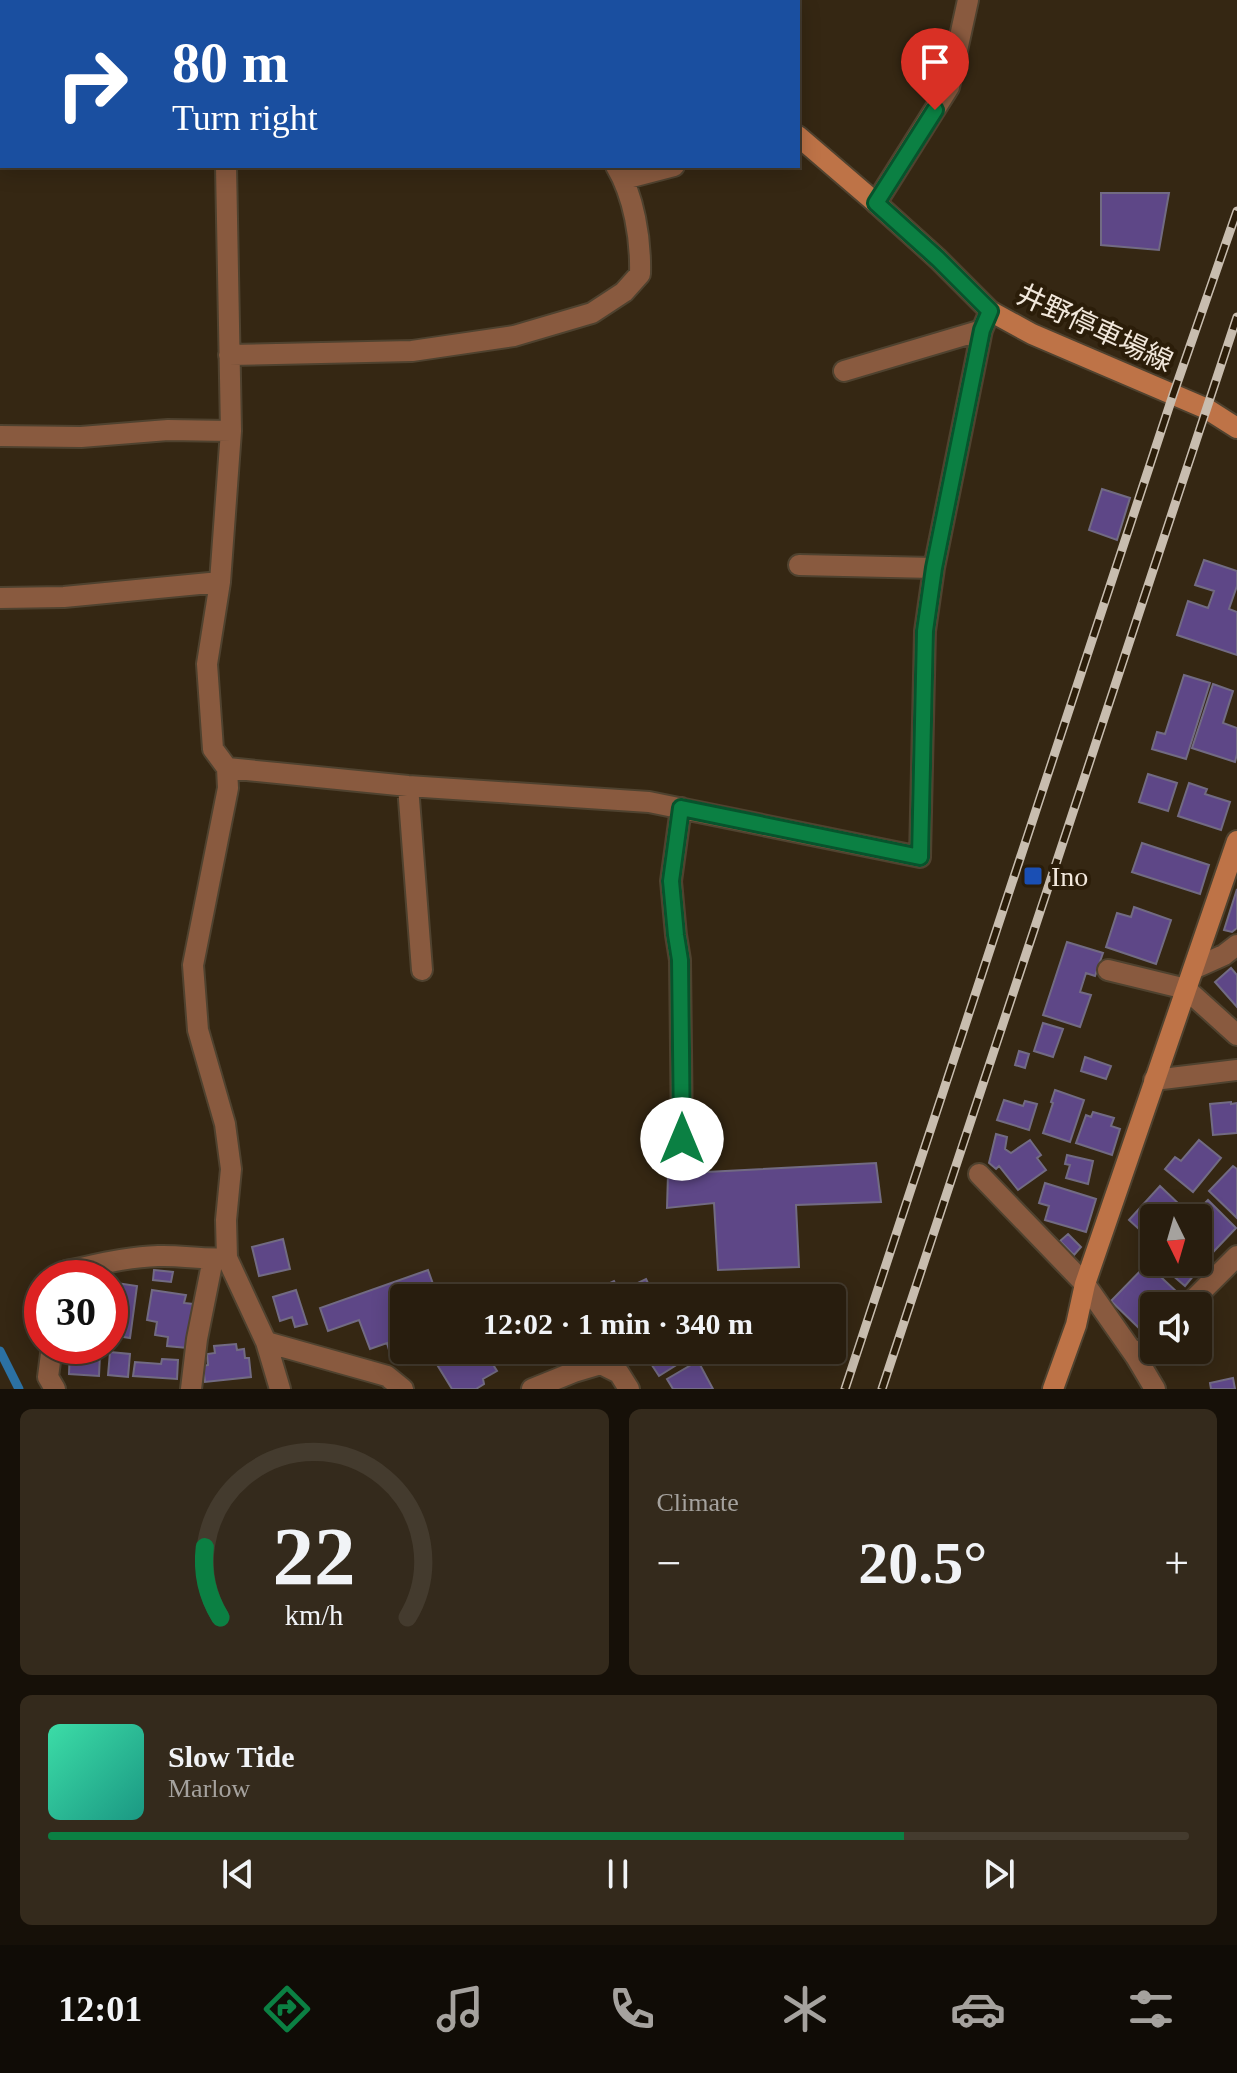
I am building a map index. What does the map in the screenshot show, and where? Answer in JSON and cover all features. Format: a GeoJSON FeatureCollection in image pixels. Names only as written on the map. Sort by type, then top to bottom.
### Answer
{"type":"FeatureCollection","features":[{"type":"Feature","properties":{"kind":"main road","name":"井野停車場線"},"geometry":{"type":"LineString","coordinates":[[800,138],[938,259],[986,321],[1032,334],[1207,409],[1237,428]]}},
{"type":"Feature","properties":{"kind":"main road"},"geometry":{"type":"LineString","coordinates":[[1053,1389],[1076,1325],[1085,1284],[1237,841]]}},
{"type":"Feature","properties":{"kind":"street"},"geometry":{"type":"LineString","coordinates":[[876,203],[949,87],[968,0]]}},
{"type":"Feature","properties":{"kind":"street"},"geometry":{"type":"LineString","coordinates":[[191,1389],[197,1339],[220,1259],[231,1169],[222,1112],[198,1030],[193,965],[228,788],[227,768],[213,749],[207,664],[220,582],[231,431],[226,168]]}},
{"type":"Feature","properties":{"kind":"street"},"geometry":{"type":"LineString","coordinates":[[229,355],[412,351],[514,336],[592,313],[624,292],[640,274],[641,245],[620,173],[659,168]]}},
{"type":"Feature","properties":{"kind":"street"},"geometry":{"type":"LineString","coordinates":[[844,371],[986,321]]}},
{"type":"Feature","properties":{"kind":"street"},"geometry":{"type":"LineString","coordinates":[[227,768],[408,786],[649,802],[920,857],[925,631],[934,568],[986,321]]}},
{"type":"Feature","properties":{"kind":"street"},"geometry":{"type":"LineString","coordinates":[[0,436],[81,437],[168,430],[231,431]]}},
{"type":"Feature","properties":{"kind":"street"},"geometry":{"type":"LineString","coordinates":[[799,565],[934,568]]}},
{"type":"Feature","properties":{"kind":"street"},"geometry":{"type":"LineString","coordinates":[[0,598],[64,597],[220,582]]}},
{"type":"Feature","properties":{"kind":"street"},"geometry":{"type":"LineString","coordinates":[[408,786],[422,970]]}},
{"type":"Feature","properties":{"kind":"street"},"geometry":{"type":"LineString","coordinates":[[681,808],[671,881],[680,960],[682,1139]]}},
{"type":"Feature","properties":{"kind":"street"},"geometry":{"type":"LineString","coordinates":[[1195,968],[1224,955],[1237,945]]}},
{"type":"Feature","properties":{"kind":"street"},"geometry":{"type":"LineString","coordinates":[[1108,970],[1186,989],[1237,1035]]}},
{"type":"Feature","properties":{"kind":"street"},"geometry":{"type":"LineString","coordinates":[[1154,1080],[1237,1070]]}},
{"type":"Feature","properties":{"kind":"street"},"geometry":{"type":"LineString","coordinates":[[979,1174],[1085,1284],[1155,1389]]}},
{"type":"Feature","properties":{"kind":"street"},"geometry":{"type":"LineString","coordinates":[[116,1260],[161,1256],[220,1259]]}},
{"type":"Feature","properties":{"kind":"street"},"geometry":{"type":"LineString","coordinates":[[1201,1292],[1237,1256]]}},
{"type":"Feature","properties":{"kind":"street"},"geometry":{"type":"LineString","coordinates":[[220,1259],[266,1342],[280,1389]]}},
{"type":"Feature","properties":{"kind":"street"},"geometry":{"type":"LineString","coordinates":[[266,1342],[387,1376],[403,1389]]}},
{"type":"Feature","properties":{"kind":"street"},"geometry":{"type":"LineString","coordinates":[[1136,1357],[1140,1353]]}},
{"type":"Feature","properties":{"kind":"street"},"geometry":{"type":"LineString","coordinates":[[50,1364],[48,1377],[55,1389]]}},
{"type":"Feature","properties":{"kind":"street"},"geometry":{"type":"LineString","coordinates":[[532,1389],[601,1364],[619,1373],[629,1389]]}},
{"type":"Feature","properties":{"kind":"building"},"geometry":{"type":"Polygon","coordinates":[[[1101,193],[1169,193],[1159,250],[1101,245],[1101,193]]]}},
{"type":"Feature","properties":{"kind":"building"},"geometry":{"type":"Polygon","coordinates":[[[1102,489],[1130,498],[1117,540],[1089,530],[1102,489]]]}},
{"type":"Feature","properties":{"kind":"building"},"geometry":{"type":"Polygon","coordinates":[[[1204,560],[1237,571],[1237,586],[1229,609],[1237,612],[1237,655],[1177,635],[1188,601],[1208,608],[1214,591],[1195,585],[1204,560]]]}},
{"type":"Feature","properties":{"kind":"building"},"geometry":{"type":"Polygon","coordinates":[[[1184,675],[1210,683],[1186,759],[1152,749],[1157,732],[1165,734],[1184,675]]]}},
{"type":"Feature","properties":{"kind":"building"},"geometry":{"type":"Polygon","coordinates":[[[1213,684],[1233,691],[1223,723],[1237,728],[1235,762],[1192,748],[1213,684]]]}},
{"type":"Feature","properties":{"kind":"building"},"geometry":{"type":"Polygon","coordinates":[[[1148,774],[1177,783],[1168,811],[1139,802],[1148,774]]]}},
{"type":"Feature","properties":{"kind":"building"},"geometry":{"type":"Polygon","coordinates":[[[1189,783],[1207,789],[1205,794],[1230,802],[1221,830],[1178,816],[1189,783]]]}},
{"type":"Feature","properties":{"kind":"building"},"geometry":{"type":"Polygon","coordinates":[[[1142,843],[1209,865],[1200,894],[1132,872],[1142,843]]]}},
{"type":"Feature","properties":{"kind":"building"},"geometry":{"type":"Polygon","coordinates":[[[1237,889],[1237,928],[1232,932],[1224,930],[1237,889]]]}},
{"type":"Feature","properties":{"kind":"building"},"geometry":{"type":"Polygon","coordinates":[[[1134,907],[1171,920],[1156,964],[1106,947],[1117,913],[1131,917],[1134,907]]]}},
{"type":"Feature","properties":{"kind":"building"},"geometry":{"type":"Polygon","coordinates":[[[1067,942],[1103,953],[1095,976],[1086,973],[1080,992],[1091,995],[1080,1027],[1043,1015],[1067,942]]]}},
{"type":"Feature","properties":{"kind":"building"},"geometry":{"type":"Polygon","coordinates":[[[1231,968],[1237,975],[1237,1007],[1215,982],[1231,968]]]}},
{"type":"Feature","properties":{"kind":"building"},"geometry":{"type":"Polygon","coordinates":[[[1043,1023],[1063,1029],[1053,1057],[1034,1051],[1043,1023]]]}},
{"type":"Feature","properties":{"kind":"building"},"geometry":{"type":"Polygon","coordinates":[[[1019,1051],[1029,1054],[1025,1068],[1015,1065],[1019,1051]]]}},
{"type":"Feature","properties":{"kind":"building"},"geometry":{"type":"Polygon","coordinates":[[[1085,1057],[1111,1066],[1106,1079],[1081,1071],[1085,1057]]]}},
{"type":"Feature","properties":{"kind":"building"},"geometry":{"type":"Polygon","coordinates":[[[1055,1090],[1084,1100],[1070,1142],[1043,1133],[1055,1090]]]}},
{"type":"Feature","properties":{"kind":"building"},"geometry":{"type":"Polygon","coordinates":[[[1004,1100],[1023,1106],[1025,1101],[1037,1104],[1029,1130],[997,1120],[1004,1100]]]}},
{"type":"Feature","properties":{"kind":"building"},"geometry":{"type":"Polygon","coordinates":[[[1237,1103],[1237,1133],[1213,1135],[1210,1104],[1237,1103]]]}},
{"type":"Feature","properties":{"kind":"building"},"geometry":{"type":"Polygon","coordinates":[[[1093,1112],[1114,1118],[1111,1126],[1120,1129],[1112,1155],[1076,1143],[1086,1115],[1091,1117],[1093,1112]]]}},
{"type":"Feature","properties":{"kind":"building"},"geometry":{"type":"Polygon","coordinates":[[[996,1134],[1007,1137],[1005,1149],[1011,1153],[1030,1140],[1041,1155],[1037,1158],[1046,1170],[1018,1190],[999,1166],[996,1169],[989,1163],[996,1134]]]}},
{"type":"Feature","properties":{"kind":"building"},"geometry":{"type":"Polygon","coordinates":[[[1199,1140],[1221,1158],[1193,1192],[1165,1169],[1175,1157],[1181,1161],[1199,1140]]]}},
{"type":"Feature","properties":{"kind":"building"},"geometry":{"type":"Polygon","coordinates":[[[1067,1155],[1093,1161],[1088,1184],[1066,1178],[1070,1165],[1065,1164],[1067,1155]]]}},
{"type":"Feature","properties":{"kind":"building"},"geometry":{"type":"Polygon","coordinates":[[[876,1163],[881,1202],[796,1205],[799,1267],[718,1270],[714,1203],[667,1208],[668,1174],[876,1163]]]}},
{"type":"Feature","properties":{"kind":"building"},"geometry":{"type":"Polygon","coordinates":[[[1233,1166],[1237,1169],[1237,1218],[1209,1191],[1233,1166]]]}},
{"type":"Feature","properties":{"kind":"building"},"geometry":{"type":"Polygon","coordinates":[[[1045,1183],[1096,1199],[1086,1232],[1045,1220],[1049,1206],[1039,1203],[1045,1183]]]}},
{"type":"Feature","properties":{"kind":"building"},"geometry":{"type":"Polygon","coordinates":[[[1160,1186],[1179,1204],[1144,1204],[1160,1186]]]}},
{"type":"Feature","properties":{"kind":"building"},"geometry":{"type":"Polygon","coordinates":[[[1212,1204],[1236,1228],[1212,1253],[1212,1204]]]}},
{"type":"Feature","properties":{"kind":"building"},"geometry":{"type":"Polygon","coordinates":[[[1140,1208],[1140,1230],[1129,1220],[1140,1208]]]}},
{"type":"Feature","properties":{"kind":"building"},"geometry":{"type":"Polygon","coordinates":[[[1068,1234],[1081,1247],[1074,1255],[1060,1241],[1068,1234]]]}},
{"type":"Feature","properties":{"kind":"building"},"geometry":{"type":"Polygon","coordinates":[[[283,1239],[290,1269],[259,1276],[252,1247],[283,1239]]]}},
{"type":"Feature","properties":{"kind":"building"},"geometry":{"type":"Polygon","coordinates":[[[154,1270],[173,1272],[171,1282],[153,1280],[154,1270]]]}},
{"type":"Feature","properties":{"kind":"building"},"geometry":{"type":"Polygon","coordinates":[[[428,1270],[433,1284],[390,1284],[389,1350],[387,1343],[370,1349],[359,1320],[328,1331],[320,1308],[428,1270]]]}},
{"type":"Feature","properties":{"kind":"building"},"geometry":{"type":"Polygon","coordinates":[[[1140,1271],[1140,1276],[1160,1276],[1177,1292],[1140,1292],[1140,1329],[1111,1301],[1140,1271]]]}},
{"type":"Feature","properties":{"kind":"building"},"geometry":{"type":"Polygon","coordinates":[[[1173,1276],[1193,1276],[1185,1286],[1173,1276]]]}},
{"type":"Feature","properties":{"kind":"building"},"geometry":{"type":"Polygon","coordinates":[[[128,1285],[137,1286],[128,1338],[128,1285]]]}},
{"type":"Feature","properties":{"kind":"building"},"geometry":{"type":"Polygon","coordinates":[[[152,1290],[186,1295],[184,1303],[193,1304],[187,1348],[167,1346],[168,1337],[155,1335],[157,1322],[147,1320],[152,1290]]]}},
{"type":"Feature","properties":{"kind":"building"},"geometry":{"type":"Polygon","coordinates":[[[296,1290],[307,1324],[295,1327],[292,1317],[280,1321],[273,1297],[296,1290]]]}},
{"type":"Feature","properties":{"kind":"building"},"geometry":{"type":"Polygon","coordinates":[[[236,1344],[237,1350],[244,1349],[245,1358],[249,1358],[251,1377],[205,1382],[203,1366],[208,1365],[207,1354],[215,1353],[214,1346],[236,1344]]]}},
{"type":"Feature","properties":{"kind":"building"},"geometry":{"type":"Polygon","coordinates":[[[130,1354],[128,1377],[108,1375],[109,1364],[128,1364],[130,1354]]]}},
{"type":"Feature","properties":{"kind":"building"},"geometry":{"type":"Polygon","coordinates":[[[162,1359],[178,1360],[177,1379],[133,1376],[135,1362],[161,1364],[162,1359]]]}},
{"type":"Feature","properties":{"kind":"building"},"geometry":{"type":"Polygon","coordinates":[[[69,1364],[100,1364],[99,1376],[69,1374],[69,1364]]]}},
{"type":"Feature","properties":{"kind":"building"},"geometry":{"type":"Polygon","coordinates":[[[437,1364],[493,1364],[497,1371],[483,1379],[484,1384],[476,1389],[452,1389],[437,1364]]]}},
{"type":"Feature","properties":{"kind":"building"},"geometry":{"type":"Polygon","coordinates":[[[651,1364],[678,1364],[659,1376],[651,1364]]]}},
{"type":"Feature","properties":{"kind":"building"},"geometry":{"type":"Polygon","coordinates":[[[693,1364],[700,1364],[713,1389],[673,1389],[667,1379],[693,1364]]]}},
{"type":"Feature","properties":{"kind":"building"},"geometry":{"type":"Polygon","coordinates":[[[1233,1378],[1235,1389],[1211,1389],[1210,1383],[1233,1378]]]}},
{"type":"Feature","properties":{"kind":"waterway"},"geometry":{"type":"LineString","coordinates":[[0,1351],[19,1389]]}},
{"type":"Feature","properties":{"kind":"railway"},"geometry":{"type":"LineString","coordinates":[[845,1389],[1173,395],[1237,211]]}},
{"type":"Feature","properties":{"kind":"railway"},"geometry":{"type":"LineString","coordinates":[[882,1389],[1237,317]]}},
{"type":"Feature","properties":{"kind":"place","name":"Ino"},"geometry":{"type":"Point","coordinates":[1033,876]}},
{"type":"Feature","properties":{"kind":"route"},"geometry":{"type":"LineString","coordinates":[[682,1139],[680,960],[671,881],[681,808],[920,857],[925,631],[934,568],[982,330],[990,311],[876,203],[935,110]]}}]}
